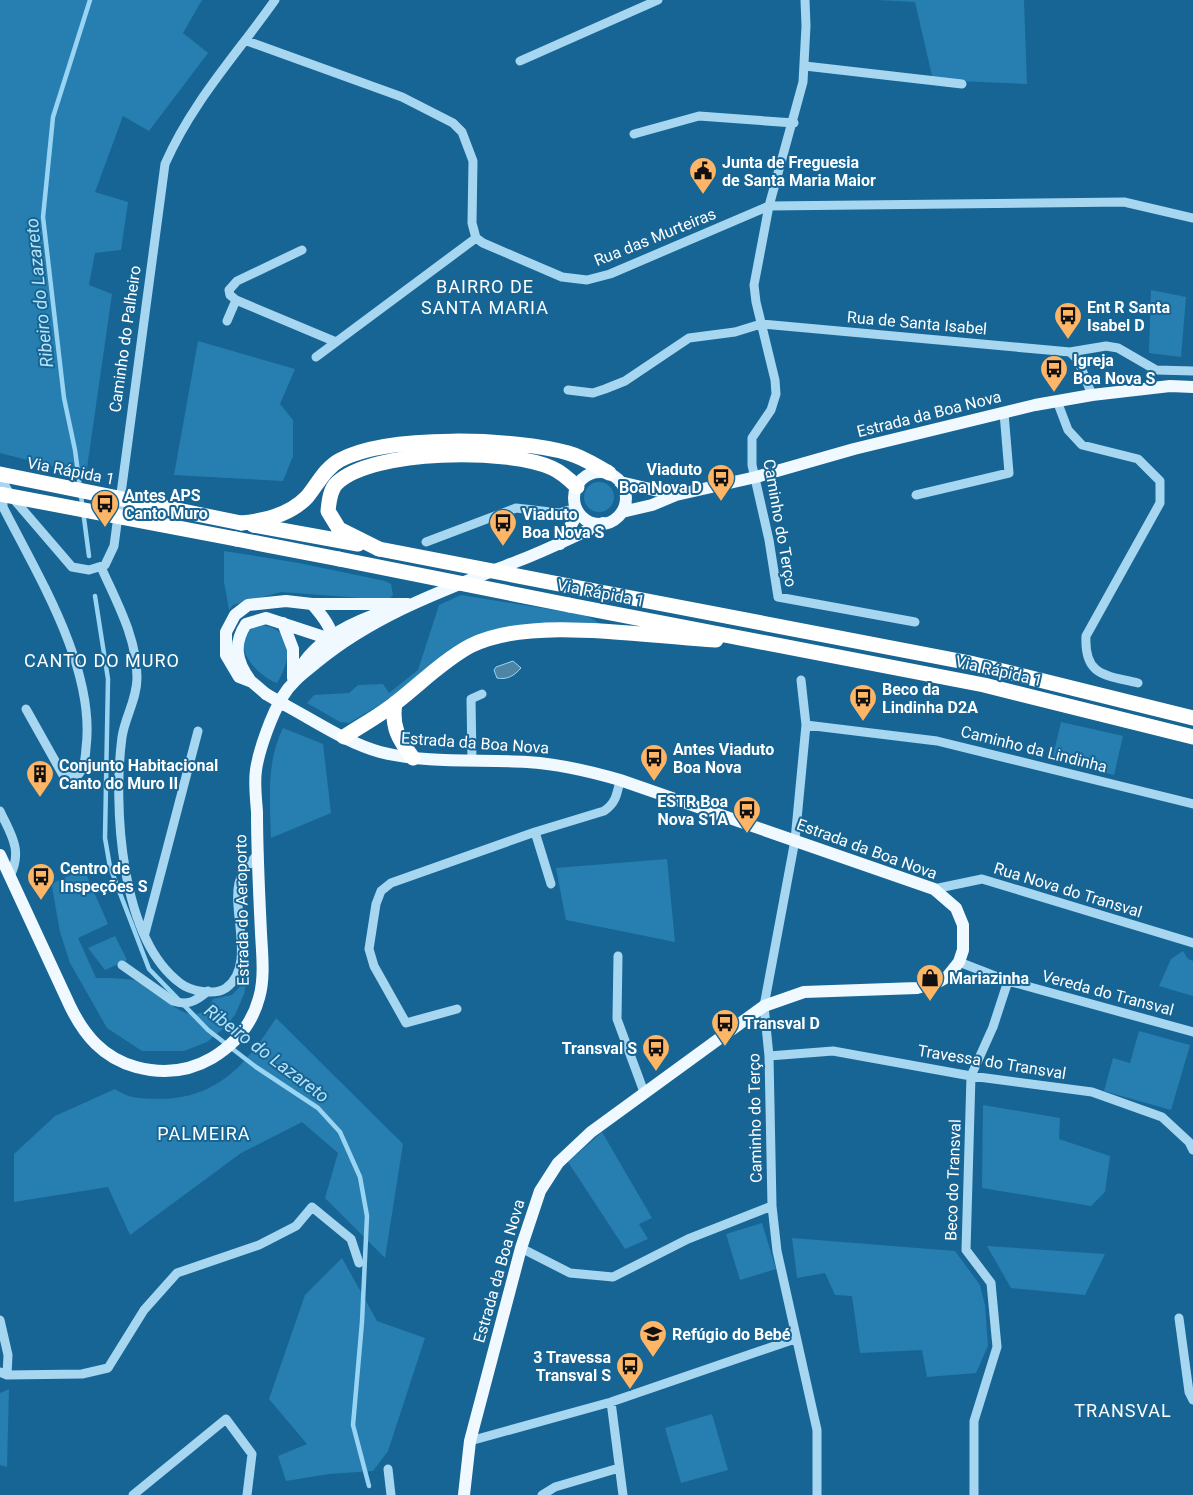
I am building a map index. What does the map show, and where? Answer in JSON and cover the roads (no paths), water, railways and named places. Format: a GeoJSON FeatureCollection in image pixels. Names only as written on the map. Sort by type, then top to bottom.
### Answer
{"type":"FeatureCollection","features":[{"type":"Feature","properties":{"kind":"highway"},"geometry":{"type":"LineString","coordinates":[[357,542],[340,529],[328,511],[329,479],[338,461],[353,454],[400,445],[474,440],[568,453],[585,460],[615,478]]}},
{"type":"Feature","properties":{"kind":"highway"},"geometry":{"type":"LineString","coordinates":[[242,523],[269,519],[293,508],[329,479],[353,470],[392,460],[462,454],[518,458],[553,468],[573,483]]}},
{"type":"Feature","properties":{"kind":"highway","name":"Via Rápida 1"},"geometry":{"type":"LineString","coordinates":[[0,475],[242,523],[357,542],[379,549],[970,663],[1193,718]]}},
{"type":"Feature","properties":{"kind":"highway","name":"Via Rápida 1"},"geometry":{"type":"LineString","coordinates":[[6,495],[569,605],[772,642],[984,685],[1193,737]]}},
{"type":"Feature","properties":{"kind":"highway"},"geometry":{"type":"LineString","coordinates":[[339,735],[396,703],[454,656],[472,645],[497,636],[528,631],[602,631],[693,639],[772,642]]}},
{"type":"Feature","properties":{"kind":"highway"},"geometry":{"type":"LineString","coordinates":[[396,703],[393,722],[397,737],[413,758]]}},
{"type":"Feature","properties":{"kind":"main road","name":"Estrada da Boa Nova"},"geometry":{"type":"LineString","coordinates":[[622,512],[652,505],[676,495],[756,477],[854,450],[1058,400],[1170,386],[1193,387]]}},
{"type":"Feature","properties":{"kind":"main road"},"geometry":{"type":"LineString","coordinates":[[408,604],[560,544],[603,523],[614,520],[622,512],[626,503],[626,495],[615,478],[594,472],[573,483],[577,511],[560,544]]}},
{"type":"Feature","properties":{"kind":"main road","name":"Estrada da Boa Nova"},"geometry":{"type":"LineString","coordinates":[[615,478],[676,495]]}},
{"type":"Feature","properties":{"kind":"main road"},"geometry":{"type":"LineString","coordinates":[[577,511],[592,523],[603,523]]}},
{"type":"Feature","properties":{"kind":"main road","name":"Estrada da Boa Nova"},"geometry":{"type":"LineString","coordinates":[[408,604],[263,602],[248,605],[235,616],[226,632],[226,655],[239,676],[252,682],[266,694],[339,735],[378,752],[413,758],[572,766],[620,780],[934,889],[956,908],[963,925],[963,950],[959,962],[942,979],[917,988],[804,992],[764,1006],[591,1132],[558,1163],[540,1191],[520,1248],[470,1441],[464,1495]]}},
{"type":"Feature","properties":{"kind":"main road"},"geometry":{"type":"LineString","coordinates":[[312,604],[321,615],[331,642]]}},
{"type":"Feature","properties":{"kind":"main road","name":"Estrada do Aeroporto"},"geometry":{"type":"LineString","coordinates":[[331,642],[353,637],[408,604]]}},
{"type":"Feature","properties":{"kind":"main road","name":"Estrada do Aeroporto"},"geometry":{"type":"LineString","coordinates":[[0,855],[79,1024],[92,1041],[103,1051],[125,1063],[141,1068],[168,1071],[188,1068],[217,1055],[244,1031],[260,995],[262,962],[257,854],[256,770],[272,719],[299,669],[348,625],[408,604]]}},
{"type":"Feature","properties":{"kind":"main road","name":"Estrada da Boa Nova"},"geometry":{"type":"LineString","coordinates":[[252,682],[238,656],[236,644],[246,624],[257,619],[266,618],[331,642]]}},
{"type":"Feature","properties":{"kind":"main road"},"geometry":{"type":"LineString","coordinates":[[283,623],[293,649],[293,682]]}},
{"type":"Feature","properties":{"kind":"street","name":"Caminho do Palheiro"},"geometry":{"type":"LineString","coordinates":[[101,567],[105,565],[114,546],[165,164],[194,107],[247,40],[275,0]]}},
{"type":"Feature","properties":{"kind":"street"},"geometry":{"type":"LineString","coordinates":[[520,60],[658,0]]}},
{"type":"Feature","properties":{"kind":"street","name":"Caminho do Terço"},"geometry":{"type":"LineString","coordinates":[[805,0],[806,66],[794,123],[782,157],[769,206],[754,285],[776,394],[771,410],[752,438],[752,465],[756,477],[778,597],[915,622]]}},
{"type":"Feature","properties":{"kind":"street"},"geometry":{"type":"LineString","coordinates":[[247,40],[402,97],[453,123],[462,132],[473,161],[472,223],[476,238],[316,357]]}},
{"type":"Feature","properties":{"kind":"street"},"geometry":{"type":"LineString","coordinates":[[806,66],[962,84]]}},
{"type":"Feature","properties":{"kind":"street"},"geometry":{"type":"LineString","coordinates":[[634,134],[699,116],[794,123]]}},
{"type":"Feature","properties":{"kind":"street","name":"Rua das Murteiras"},"geometry":{"type":"LineString","coordinates":[[476,238],[483,243],[562,277],[587,280],[610,274],[769,206],[1124,202],[1193,218]]}},
{"type":"Feature","properties":{"kind":"street"},"geometry":{"type":"LineString","coordinates":[[302,250],[237,281],[229,290],[230,295],[236,300],[336,342]]}},
{"type":"Feature","properties":{"kind":"street"},"geometry":{"type":"LineString","coordinates":[[227,321],[236,300]]}},
{"type":"Feature","properties":{"kind":"street"},"geometry":{"type":"LineString","coordinates":[[568,390],[593,393],[605,390],[625,381],[689,338],[735,332],[761,324]]}},
{"type":"Feature","properties":{"kind":"street","name":"Rua de Santa Isabel"},"geometry":{"type":"LineString","coordinates":[[761,324],[1070,352],[1106,346],[1118,348],[1156,370],[1193,371]]}},
{"type":"Feature","properties":{"kind":"street"},"geometry":{"type":"LineString","coordinates":[[1070,352],[1078,360],[1092,395]]}},
{"type":"Feature","properties":{"kind":"street"},"geometry":{"type":"LineString","coordinates":[[1058,400],[1068,430],[1082,445],[1138,459],[1160,481],[1160,503],[1086,636],[1085,651],[1090,665],[1099,674],[1138,683]]}},
{"type":"Feature","properties":{"kind":"street"},"geometry":{"type":"LineString","coordinates":[[916,495],[1009,473],[1004,413]]}},
{"type":"Feature","properties":{"kind":"street"},"geometry":{"type":"LineString","coordinates":[[0,475],[6,495],[72,567],[89,570],[101,567],[127,626],[135,657],[137,679],[123,734],[119,769],[120,831],[128,884],[144,934],[168,973],[181,984],[195,991],[208,992],[226,989],[237,976],[242,963],[239,885],[243,870],[257,854]]}},
{"type":"Feature","properties":{"kind":"street"},"geometry":{"type":"LineString","coordinates":[[6,495],[3,499],[3,506],[65,633],[84,690],[88,730],[84,764],[77,776],[71,777],[63,774],[26,710]]}},
{"type":"Feature","properties":{"kind":"street"},"geometry":{"type":"LineString","coordinates":[[426,542],[516,508],[559,513],[577,511]]}},
{"type":"Feature","properties":{"kind":"street","name":"Caminho do Terço"},"geometry":{"type":"LineString","coordinates":[[802,680],[806,724],[795,840],[764,1006],[770,1056],[772,1206],[777,1251],[817,1430],[817,1495]]}},
{"type":"Feature","properties":{"kind":"street"},"geometry":{"type":"LineString","coordinates":[[472,760],[471,699],[482,694]]}},
{"type":"Feature","properties":{"kind":"street","name":"Caminho da Lindinha"},"geometry":{"type":"LineString","coordinates":[[806,724],[937,741],[1193,804]]}},
{"type":"Feature","properties":{"kind":"street"},"geometry":{"type":"LineString","coordinates":[[144,934],[198,731]]}},
{"type":"Feature","properties":{"kind":"street"},"geometry":{"type":"LineString","coordinates":[[457,1009],[406,1023],[374,966],[369,949],[376,904],[381,891],[391,883],[535,832],[604,811],[612,806],[620,780]]}},
{"type":"Feature","properties":{"kind":"street"},"geometry":{"type":"LineString","coordinates":[[0,811],[16,848],[16,863],[10,876]]}},
{"type":"Feature","properties":{"kind":"street"},"geometry":{"type":"LineString","coordinates":[[535,832],[551,884]]}},
{"type":"Feature","properties":{"kind":"street","name":"Rua Nova do Transval"},"geometry":{"type":"LineString","coordinates":[[934,889],[982,879],[1193,943]]}},
{"type":"Feature","properties":{"kind":"street"},"geometry":{"type":"LineString","coordinates":[[618,956],[616,1019],[644,1092]]}},
{"type":"Feature","properties":{"kind":"street","name":"Vereda do Transval"},"geometry":{"type":"LineString","coordinates":[[959,962],[1008,982],[1193,1032]]}},
{"type":"Feature","properties":{"kind":"street"},"geometry":{"type":"LineString","coordinates":[[122,965],[173,1001],[182,1004],[196,1001],[208,992]]}},
{"type":"Feature","properties":{"kind":"street","name":"Beco do Transval"},"geometry":{"type":"LineString","coordinates":[[974,1495],[974,1422],[997,1347],[991,1283],[966,1250],[971,1076],[993,1027],[1008,982]]}},
{"type":"Feature","properties":{"kind":"street","name":"Travessa do Transval"},"geometry":{"type":"LineString","coordinates":[[770,1056],[833,1051],[971,1076],[1092,1092],[1162,1117],[1189,1142],[1193,1150]]}},
{"type":"Feature","properties":{"kind":"street"},"geometry":{"type":"LineString","coordinates":[[520,1248],[570,1273],[612,1277],[688,1239],[772,1206]]}},
{"type":"Feature","properties":{"kind":"street"},"geometry":{"type":"LineString","coordinates":[[0,1320],[8,1355],[2,1375],[82,1374],[108,1368],[144,1310],[177,1274],[259,1245],[296,1226],[312,1208],[351,1239],[360,1263]]}},
{"type":"Feature","properties":{"kind":"street"},"geometry":{"type":"LineString","coordinates":[[1179,1318],[1188,1392],[1193,1400]]}},
{"type":"Feature","properties":{"kind":"street"},"geometry":{"type":"LineString","coordinates":[[470,1441],[611,1402],[795,1338]]}},
{"type":"Feature","properties":{"kind":"street"},"geometry":{"type":"LineString","coordinates":[[611,1402],[623,1495]]}},
{"type":"Feature","properties":{"kind":"street"},"geometry":{"type":"LineString","coordinates":[[133,1495],[226,1418],[252,1454],[247,1495]]}},
{"type":"Feature","properties":{"kind":"street"},"geometry":{"type":"LineString","coordinates":[[542,1495],[555,1487],[619,1468]]}},
{"type":"Feature","properties":{"kind":"street"},"geometry":{"type":"LineString","coordinates":[[388,1469],[391,1495]]}},
{"type":"Feature","properties":{"kind":"waterway","name":"Ribeiro do Lazareto"},"geometry":{"type":"LineString","coordinates":[[89,556],[75,450],[64,398],[43,217],[53,117],[90,0]]}},
{"type":"Feature","properties":{"kind":"waterway","name":"Ribeiro do Lazareto"},"geometry":{"type":"LineString","coordinates":[[95,596],[108,679],[105,838],[110,867],[149,969],[208,1030],[256,1067],[318,1108],[340,1132],[360,1177],[367,1216],[362,1322],[353,1425],[369,1486]]}},
{"type":"Feature","properties":{"kind":"place","name":"Junta de Freguesia de Santa Maria Maior"},"geometry":{"type":"Point","coordinates":[703,195]}},
{"type":"Feature","properties":{"kind":"place","name":"Ent R Santa Isabel D"},"geometry":{"type":"Point","coordinates":[1068,340]}},
{"type":"Feature","properties":{"kind":"place","name":"Igreja Boa Nova S"},"geometry":{"type":"Point","coordinates":[1054,393]}},
{"type":"Feature","properties":{"kind":"place","name":"Viaduto Boa Nova D"},"geometry":{"type":"Point","coordinates":[721,502]}},
{"type":"Feature","properties":{"kind":"place","name":"Antes APS Canto Muro"},"geometry":{"type":"Point","coordinates":[105,528]}},
{"type":"Feature","properties":{"kind":"place","name":"Viaduto Boa Nova S"},"geometry":{"type":"Point","coordinates":[503,547]}},
{"type":"Feature","properties":{"kind":"place","name":"Beco da Lindinha D2A"},"geometry":{"type":"Point","coordinates":[863,722]}},
{"type":"Feature","properties":{"kind":"place","name":"Antes Viaduto Boa Nova"},"geometry":{"type":"Point","coordinates":[654,782]}},
{"type":"Feature","properties":{"kind":"place","name":"Conjunto Habitacional Canto do Muro II"},"geometry":{"type":"Point","coordinates":[40,798]}},
{"type":"Feature","properties":{"kind":"place","name":"ESTR Boa Nova S1A"},"geometry":{"type":"Point","coordinates":[747,834]}},
{"type":"Feature","properties":{"kind":"place","name":"Centro de Inspeções S"},"geometry":{"type":"Point","coordinates":[41,901]}},
{"type":"Feature","properties":{"kind":"place","name":"Mariazinha"},"geometry":{"type":"Point","coordinates":[930,1002]}},
{"type":"Feature","properties":{"kind":"place","name":"Transval D"},"geometry":{"type":"Point","coordinates":[725,1047]}},
{"type":"Feature","properties":{"kind":"place","name":"Transval S"},"geometry":{"type":"Point","coordinates":[656,1072]}},
{"type":"Feature","properties":{"kind":"place","name":"Refúgio do Bebé"},"geometry":{"type":"Point","coordinates":[653,1358]}},
{"type":"Feature","properties":{"kind":"place","name":"3 Travessa Transval S"},"geometry":{"type":"Point","coordinates":[630,1390]}},
{"type":"Feature","properties":{"kind":"district","name":"BAIRRO DE SANTA MARIA"},"geometry":{"type":"Point","coordinates":[485,296]}},
{"type":"Feature","properties":{"kind":"district","name":"CANTO DO MURO"},"geometry":{"type":"Point","coordinates":[102,660]}},
{"type":"Feature","properties":{"kind":"district","name":"PALMEIRA"},"geometry":{"type":"Point","coordinates":[204,1133]}},
{"type":"Feature","properties":{"kind":"district","name":"TRANSVAL"},"geometry":{"type":"Point","coordinates":[1123,1410]}}]}
